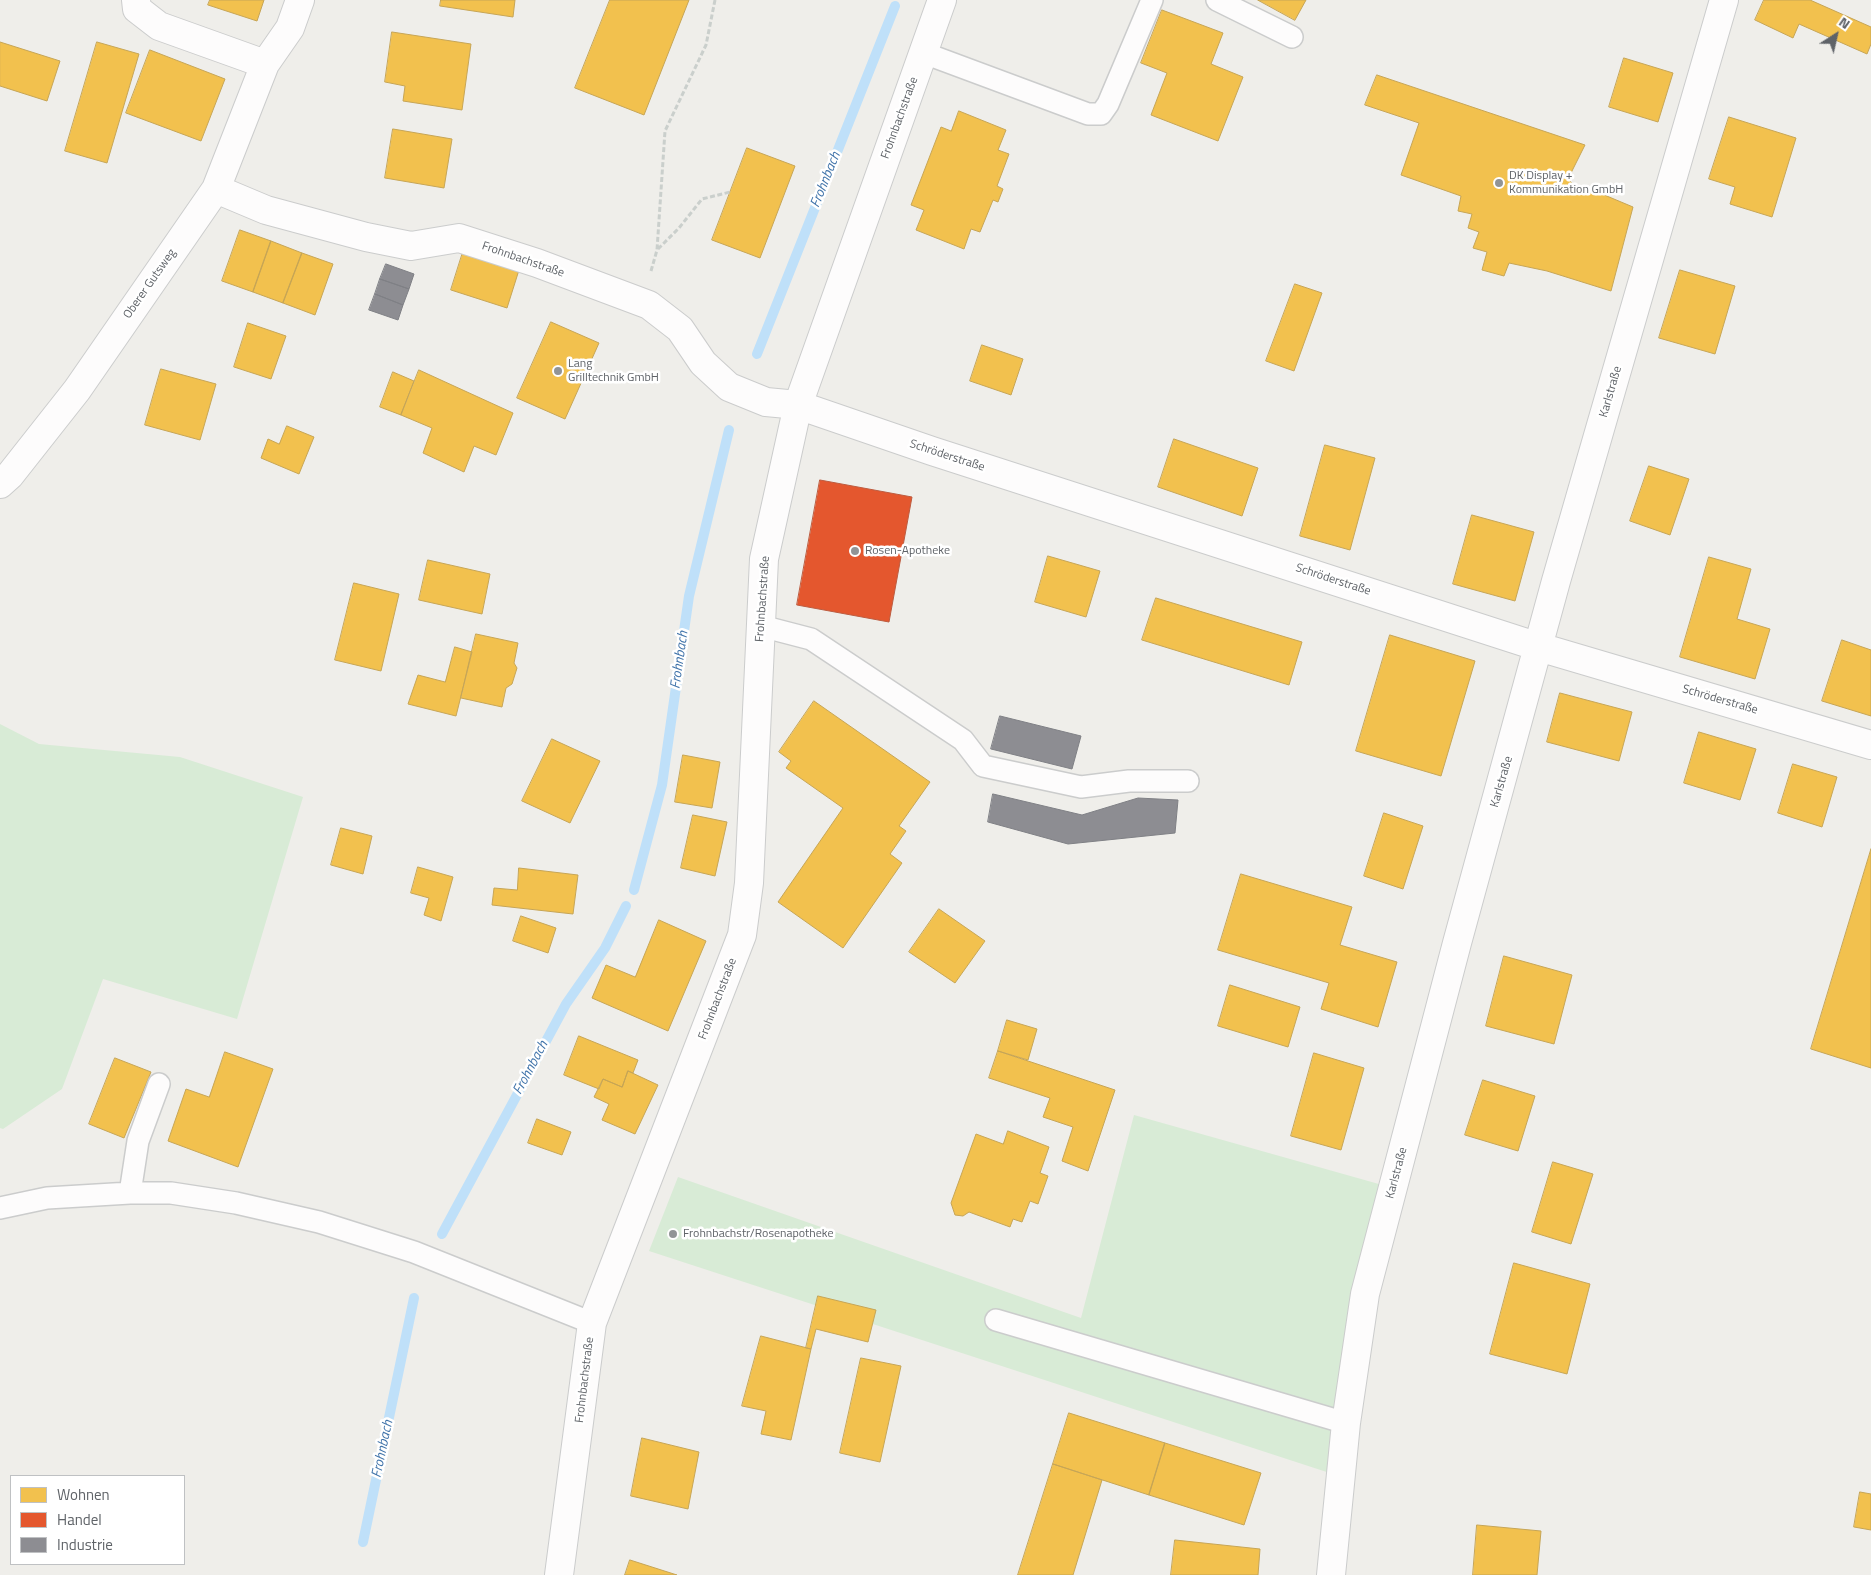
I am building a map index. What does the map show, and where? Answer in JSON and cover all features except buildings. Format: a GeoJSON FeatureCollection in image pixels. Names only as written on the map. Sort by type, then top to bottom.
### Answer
{"type":"FeatureCollection","features":[{"type":"Feature","properties":{"kind":"street"},"geometry":{"type":"LineString","coordinates":[[136,0],[137,9],[160,26],[265,64]]}},
{"type":"Feature","properties":{"kind":"street","name":"Oberer Gutsweg"},"geometry":{"type":"LineString","coordinates":[[0,484],[10,475],[77,390],[216,189],[265,64],[290,28],[300,0]]}},
{"type":"Feature","properties":{"kind":"street","name":"Frohnbachstraße"},"geometry":{"type":"LineString","coordinates":[[559,1575],[592,1323],[742,935],[749,884],[764,559],[798,406],[942,0]]}},
{"type":"Feature","properties":{"kind":"street","name":"Karlstraße"},"geometry":{"type":"LineString","coordinates":[[1331,1575],[1346,1423],[1365,1294],[1457,943],[1574,518],[1724,0]]}},
{"type":"Feature","properties":{"kind":"street","name":"Frohnbachstraße"},"geometry":{"type":"LineString","coordinates":[[216,189],[266,210],[366,237],[411,246],[459,238],[537,263],[649,305],[680,328],[703,363],[729,387],[766,402],[798,406]]}},
{"type":"Feature","properties":{"kind":"street","name":"Schröderstraße"},"geometry":{"type":"LineString","coordinates":[[798,406],[1540,647],[1871,746]]}},
{"type":"Feature","properties":{"kind":"lane"},"geometry":{"type":"LineString","coordinates":[[924,53],[1088,114],[1101,114],[1108,104],[1152,0]]}},
{"type":"Feature","properties":{"kind":"lane"},"geometry":{"type":"LineString","coordinates":[[1217,0],[1292,37]]}},
{"type":"Feature","properties":{"kind":"lane"},"geometry":{"type":"LineString","coordinates":[[761,626],[811,639],[963,740],[983,766],[1081,787],[1129,781],[1188,781]]}},
{"type":"Feature","properties":{"kind":"lane"},"geometry":{"type":"LineString","coordinates":[[130,1193],[138,1141],[159,1084]]}},
{"type":"Feature","properties":{"kind":"lane"},"geometry":{"type":"LineString","coordinates":[[0,1208],[47,1198],[130,1193],[171,1193],[236,1203],[319,1222],[414,1252],[592,1323]]}},
{"type":"Feature","properties":{"kind":"lane"},"geometry":{"type":"LineString","coordinates":[[996,1320],[1346,1423]]}},
{"type":"Feature","properties":{"kind":"path"},"geometry":{"type":"LineString","coordinates":[[640,302],[658,250],[665,131],[706,45],[714,0]]}},
{"type":"Feature","properties":{"kind":"path"},"geometry":{"type":"LineString","coordinates":[[658,250],[679,228],[702,199],[730,192]]}},
{"type":"Feature","properties":{"kind":"green space"},"geometry":{"type":"Polygon","coordinates":[[[0,724],[39,744],[180,757],[303,797],[237,1019],[103,979],[62,1089],[3,1129],[0,1128],[0,724]]]}},
{"type":"Feature","properties":{"kind":"green space"},"geometry":{"type":"Polygon","coordinates":[[[1134,1115],[1393,1188],[1342,1477],[649,1251],[678,1177],[1081,1318],[1134,1115]]]}},
{"type":"Feature","properties":{"kind":"waterway","name":"Frohnbach"},"geometry":{"type":"LineString","coordinates":[[757,354],[895,6]]}},
{"type":"Feature","properties":{"kind":"waterway","name":"Frohnbach"},"geometry":{"type":"LineString","coordinates":[[634,890],[662,785],[689,596],[729,430]]}},
{"type":"Feature","properties":{"kind":"waterway","name":"Frohnbach"},"geometry":{"type":"LineString","coordinates":[[442,1234],[566,1004],[605,948],[626,906]]}},
{"type":"Feature","properties":{"kind":"waterway","name":"Frohnbach"},"geometry":{"type":"LineString","coordinates":[[363,1542],[414,1298]]}},
{"type":"Feature","properties":{"kind":"place","name":"DK Display + Kommunikation GmbH"},"geometry":{"type":"Point","coordinates":[1499,183]}},
{"type":"Feature","properties":{"kind":"place","name":"Lang Grilltechnik GmbH"},"geometry":{"type":"Point","coordinates":[558,371]}},
{"type":"Feature","properties":{"kind":"place","name":"Rosen-Apotheke"},"geometry":{"type":"Point","coordinates":[855,551]}},
{"type":"Feature","properties":{"kind":"place","name":"Frohnbachstr/Rosenapotheke"},"geometry":{"type":"Point","coordinates":[673,1234]}}]}
